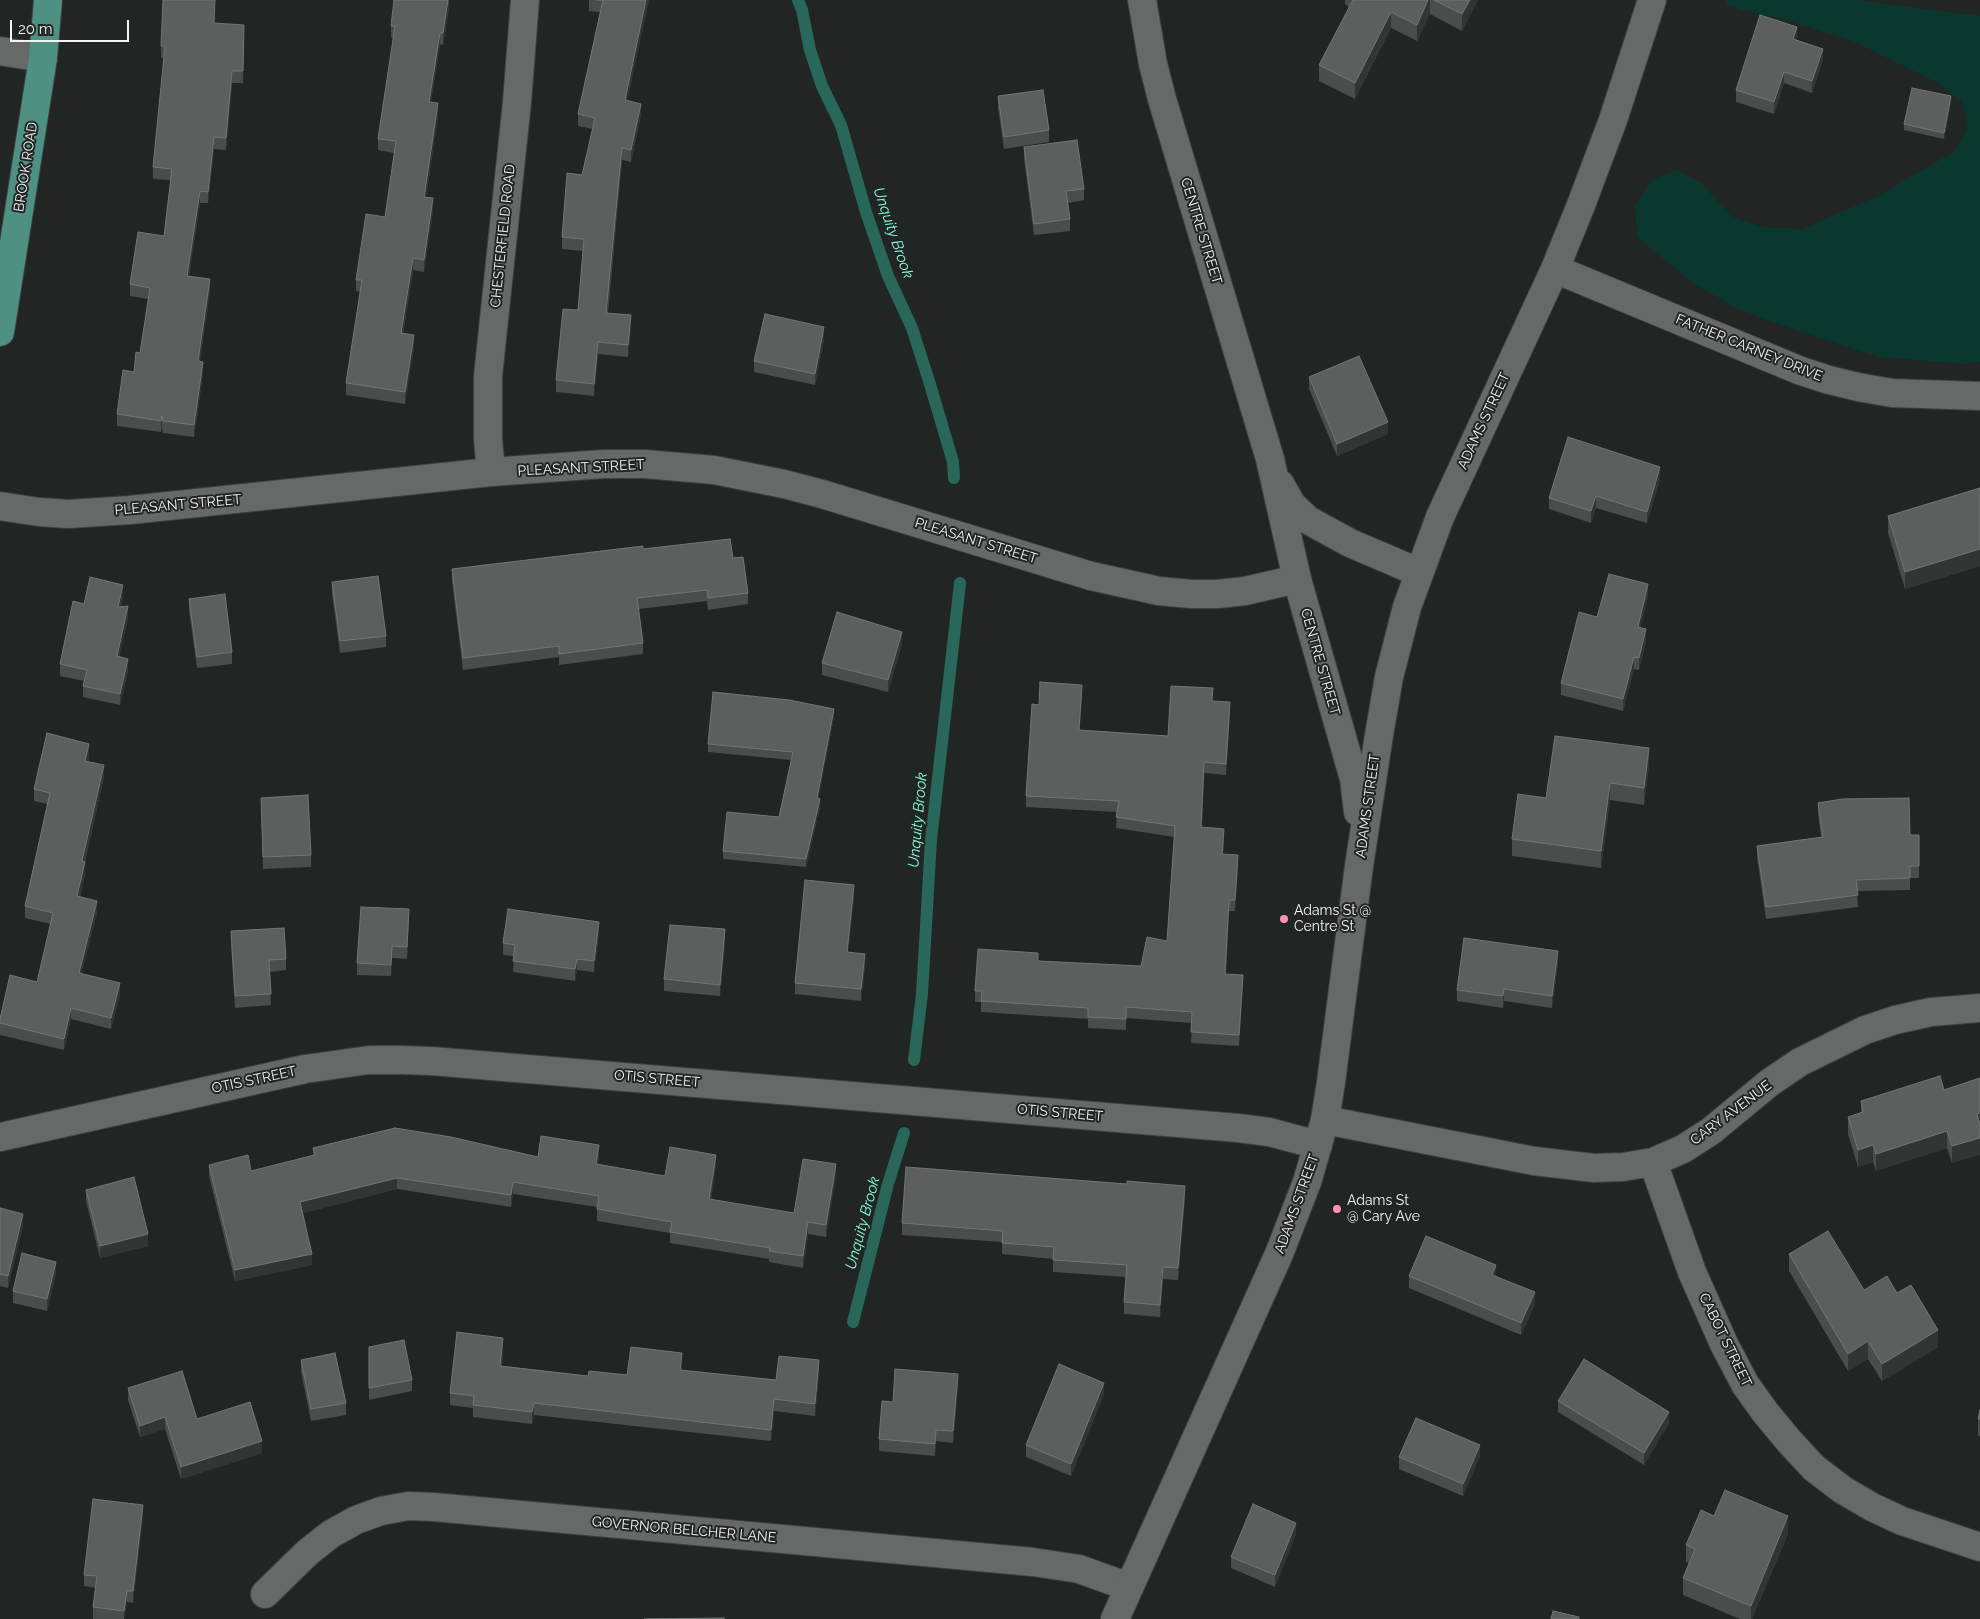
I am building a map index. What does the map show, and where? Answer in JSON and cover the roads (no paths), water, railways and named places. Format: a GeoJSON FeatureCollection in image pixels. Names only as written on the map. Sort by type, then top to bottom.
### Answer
{"type":"FeatureCollection","features":[{"type":"Feature","properties":{"kind":"main road","name":"BROOK ROAD"},"geometry":{"type":"LineString","coordinates":[[0,332],[43,58],[48,0]]}},
{"type":"Feature","properties":{"kind":"street","name":"CHESTERFIELD ROAD"},"geometry":{"type":"LineString","coordinates":[[491,472],[488,439],[488,376],[518,94],[525,0]]}},
{"type":"Feature","properties":{"kind":"street","name":"CENTRE STREET"},"geometry":{"type":"LineString","coordinates":[[1142,0],[1162,99],[1270,459],[1297,579],[1354,779],[1358,806],[1360,866]]}},
{"type":"Feature","properties":{"kind":"street","name":"ADAMS STREET"},"geometry":{"type":"LineString","coordinates":[[1115,1619],[1279,1254],[1308,1182],[1321,1132],[1337,1046],[1360,866],[1389,677],[1407,607],[1418,572],[1440,517],[1555,269],[1601,155],[1652,0]]}},
{"type":"Feature","properties":{"kind":"street"},"geometry":{"type":"LineString","coordinates":[[0,51],[43,58]]}},
{"type":"Feature","properties":{"kind":"street","name":"FATHER CARNEY DRIVE"},"geometry":{"type":"LineString","coordinates":[[1555,269],[1829,380],[1892,393],[1980,396]]}},
{"type":"Feature","properties":{"kind":"street","name":"CENTRE STREET"},"geometry":{"type":"LineString","coordinates":[[1270,459],[1282,488],[1292,505],[1308,520],[1350,543],[1418,572]]}},
{"type":"Feature","properties":{"kind":"street","name":"PLEASANT STREET"},"geometry":{"type":"LineString","coordinates":[[0,506],[68,514],[163,508],[491,472],[604,464],[654,465],[714,470],[822,494],[1091,576],[1159,591],[1218,594],[1297,579]]}},
{"type":"Feature","properties":{"kind":"street","name":"CARY AVENUE"},"geometry":{"type":"LineString","coordinates":[[1321,1132],[1594,1168],[1623,1167],[1653,1162],[1683,1148],[1711,1131],[1769,1083],[1800,1062],[1832,1045],[1865,1030],[1896,1020],[1930,1012],[1980,1008]]}},
{"type":"Feature","properties":{"kind":"street","name":"OTIS STREET"},"geometry":{"type":"LineString","coordinates":[[0,1137],[306,1069],[369,1060],[431,1061],[1269,1132],[1321,1132]]}},
{"type":"Feature","properties":{"kind":"street","name":"CABOT STREET"},"geometry":{"type":"LineString","coordinates":[[1653,1162],[1692,1272],[1724,1344],[1745,1384],[1789,1441],[1814,1468],[1843,1490],[1872,1508],[1902,1521],[1980,1547]]}},
{"type":"Feature","properties":{"kind":"street","name":"GOVERNOR BELCHER LANE"},"geometry":{"type":"LineString","coordinates":[[264,1594],[308,1552],[331,1534],[356,1520],[381,1510],[408,1506],[1034,1562],[1079,1569],[1129,1587]]}},
{"type":"Feature","properties":{"kind":"waterway","name":"Unquity Brook"},"geometry":{"type":"LineString","coordinates":[[798,0],[802,10],[810,50],[822,86],[841,125],[866,212],[888,276],[912,328],[953,462],[954,478]]}},
{"type":"Feature","properties":{"kind":"waterway","name":"Unquity Brook"},"geometry":{"type":"LineString","coordinates":[[914,1060],[922,994],[931,840],[960,583]]}},
{"type":"Feature","properties":{"kind":"waterway","name":"Unquity Brook"},"geometry":{"type":"LineString","coordinates":[[853,1322],[888,1184],[904,1133]]}},
{"type":"Feature","properties":{"kind":"place","name":"Adams St @ Centre St"},"geometry":{"type":"Point","coordinates":[1284,919]}},
{"type":"Feature","properties":{"kind":"place","name":"Adams St @ Cary Ave"},"geometry":{"type":"Point","coordinates":[1337,1209]}}]}
